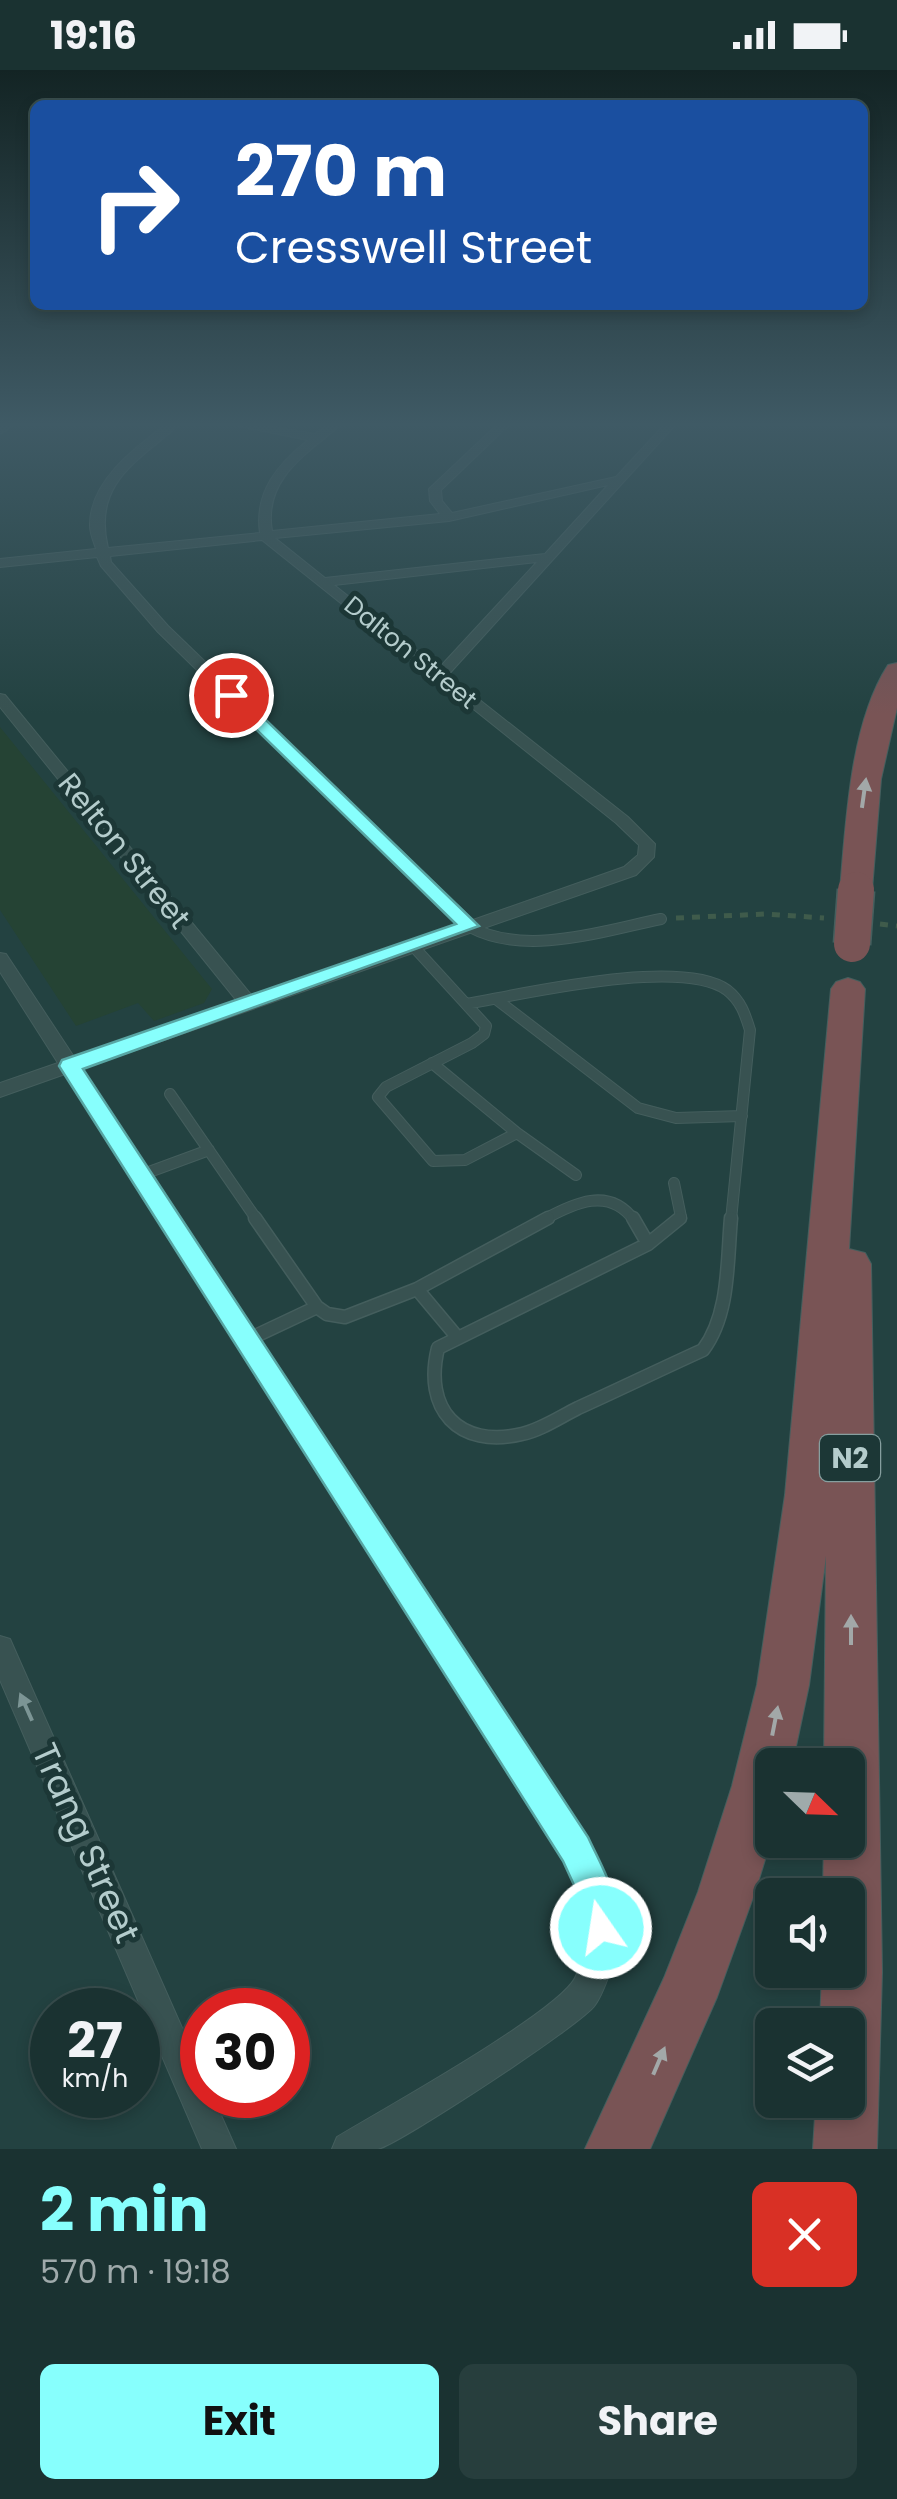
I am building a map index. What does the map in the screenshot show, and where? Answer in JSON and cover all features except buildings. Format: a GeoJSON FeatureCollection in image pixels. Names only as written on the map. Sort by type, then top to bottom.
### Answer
{"type":"FeatureCollection","features":[{"type":"Feature","properties":{"kind":"highway","name":"N2"},"geometry":{"type":"LineString","coordinates":[[851,2008],[850,933],[866,775],[884,704],[897,671]]}},
{"type":"Feature","properties":{"kind":"highway"},"geometry":{"type":"LineString","coordinates":[[617,2149],[647,2089],[698,1966],[744,1841],[773,1732],[802,1577],[850,933]]}},
{"type":"Feature","properties":{"kind":"highway"},"geometry":{"type":"LineString","coordinates":[[845,2149],[846,2118]]}},
{"type":"Feature","properties":{"kind":"street"},"geometry":{"type":"LineString","coordinates":[[0,1090],[470,926],[163,630],[101,554],[97,520]]}},
{"type":"Feature","properties":{"kind":"street"},"geometry":{"type":"LineString","coordinates":[[266,520],[267,538]]}},
{"type":"Feature","properties":{"kind":"street"},"geometry":{"type":"LineString","coordinates":[[0,564],[423,520]]}},
{"type":"Feature","properties":{"kind":"street"},"geometry":{"type":"LineString","coordinates":[[441,674],[582,520]]}},
{"type":"Feature","properties":{"kind":"street","name":"Dalton Street"},"geometry":{"type":"LineString","coordinates":[[267,538],[642,838],[649,852],[640,866],[470,926]]}},
{"type":"Feature","properties":{"kind":"street"},"geometry":{"type":"LineString","coordinates":[[326,582],[548,558]]}},
{"type":"Feature","properties":{"kind":"street","name":"Relton Street"},"geometry":{"type":"LineString","coordinates":[[0,698],[248,1003]]}},
{"type":"Feature","properties":{"kind":"street"},"geometry":{"type":"LineString","coordinates":[[0,958],[576,1849],[596,1895],[601,1928],[598,1960],[584,1994],[567,2011],[497,2058],[350,2149]]}},
{"type":"Feature","properties":{"kind":"street","name":"Trang Street"},"geometry":{"type":"LineString","coordinates":[[0,1648],[219,2149]]}},
{"type":"Feature","properties":{"kind":"lane"},"geometry":{"type":"LineString","coordinates":[[470,926],[480,936],[493,940],[526,939],[661,919]]}},
{"type":"Feature","properties":{"kind":"lane"},"geometry":{"type":"LineString","coordinates":[[413,946],[486,1026],[484,1034],[386,1087],[378,1096],[433,1161],[444,1166],[517,1132]]}},
{"type":"Feature","properties":{"kind":"lane"},"geometry":{"type":"LineString","coordinates":[[466,1004],[654,975],[693,978],[718,986],[736,997],[748,1013],[742,1116],[721,1316],[716,1333],[703,1350],[523,1434],[493,1438],[468,1430],[440,1412],[430,1393],[429,1372],[438,1348],[648,1244],[681,1217],[674,1184]]}},
{"type":"Feature","properties":{"kind":"lane"},"geometry":{"type":"LineString","coordinates":[[496,999],[638,1108],[659,1117],[684,1120],[742,1116]]}},
{"type":"Feature","properties":{"kind":"lane"},"geometry":{"type":"LineString","coordinates":[[432,1064],[576,1175]]}},
{"type":"Feature","properties":{"kind":"lane"},"geometry":{"type":"LineString","coordinates":[[170,1094],[317,1306],[328,1314],[345,1316],[417,1290],[576,1202],[598,1198],[618,1202],[629,1209],[648,1244]]}},
{"type":"Feature","properties":{"kind":"lane"},"geometry":{"type":"LineString","coordinates":[[141,1176],[209,1150]]}},
{"type":"Feature","properties":{"kind":"lane"},"geometry":{"type":"LineString","coordinates":[[417,1290],[458,1338]]}},
{"type":"Feature","properties":{"kind":"lane"},"geometry":{"type":"LineString","coordinates":[[247,1340],[317,1306]]}},
{"type":"Feature","properties":{"kind":"path"},"geometry":{"type":"LineString","coordinates":[[661,919],[766,914],[850,933],[897,926]]}},
{"type":"Feature","properties":{"kind":"green space"},"geometry":{"type":"Polygon","coordinates":[[[0,727],[212,989],[204,1003],[154,1021],[138,1003],[76,1026],[0,910],[0,727]]]}},
{"type":"Feature","properties":{"kind":"route"},"geometry":{"type":"LineString","coordinates":[[231,695],[470,926],[70,1066],[576,1849],[596,1895],[601,1928]]}}]}
